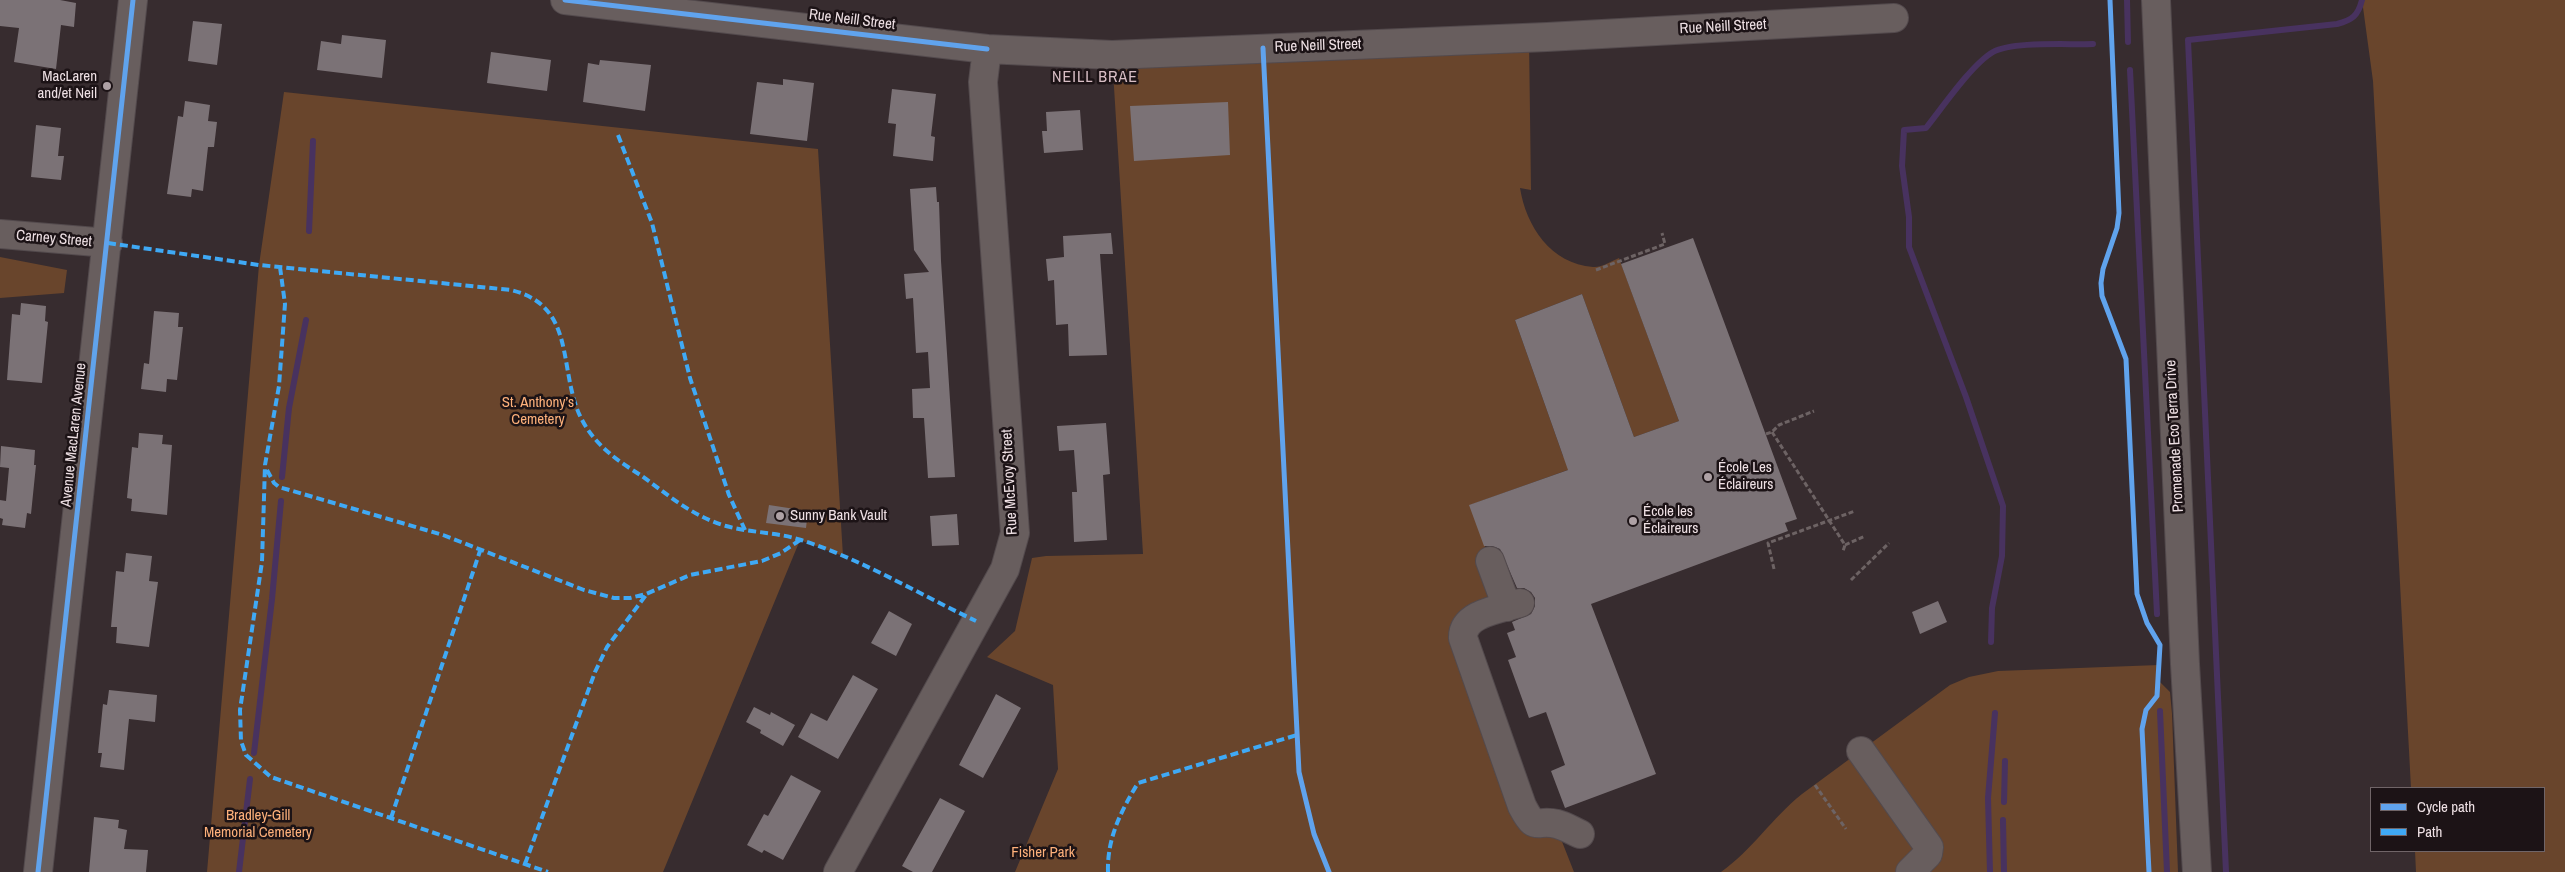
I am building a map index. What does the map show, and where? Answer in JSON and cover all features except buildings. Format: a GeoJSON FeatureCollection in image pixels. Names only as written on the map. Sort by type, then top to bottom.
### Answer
{"type":"FeatureCollection","features":[{"type":"Feature","properties":{"kind":"street","name":"Avenue MacLaren Avenue"},"geometry":{"type":"LineString","coordinates":[[38,872],[133,0]]}},
{"type":"Feature","properties":{"kind":"street","name":"Rue Neill Street"},"geometry":{"type":"LineString","coordinates":[[565,0],[987,49],[1112,55],[1547,37],[1894,18]]}},
{"type":"Feature","properties":{"kind":"street","name":"Promenade Eco Terra Drive"},"geometry":{"type":"LineString","coordinates":[[2156,0],[2184,645],[2197,872]]}},
{"type":"Feature","properties":{"kind":"street","name":"Rue McEvoy Street"},"geometry":{"type":"LineString","coordinates":[[838,872],[1005,569],[1013,542],[1014,523],[983,82],[987,49]]}},
{"type":"Feature","properties":{"kind":"street","name":"Carney Street"},"geometry":{"type":"LineString","coordinates":[[0,234],[108,243]]}},
{"type":"Feature","properties":{"kind":"street"},"geometry":{"type":"LineString","coordinates":[[1490,561],[1513,605],[1476,617],[1462,631],[1462,638],[1522,806],[1529,819],[1534,824],[1557,824],[1580,834]]}},
{"type":"Feature","properties":{"kind":"street"},"geometry":{"type":"LineString","coordinates":[[1861,751],[1929,847],[1928,854],[1910,872]]}},
{"type":"Feature","properties":{"kind":"path"},"geometry":{"type":"LineString","coordinates":[[1596,270],[1665,244],[1662,233]]}},
{"type":"Feature","properties":{"kind":"path"},"geometry":{"type":"LineString","coordinates":[[1766,434],[1772,432],[1779,425],[1814,411]]}},
{"type":"Feature","properties":{"kind":"path"},"geometry":{"type":"LineString","coordinates":[[1772,432],[1845,545]]}},
{"type":"Feature","properties":{"kind":"path"},"geometry":{"type":"LineString","coordinates":[[1774,569],[1768,543],[1855,511]]}},
{"type":"Feature","properties":{"kind":"path"},"geometry":{"type":"LineString","coordinates":[[1843,551],[1845,545],[1866,536]]}},
{"type":"Feature","properties":{"kind":"path"},"geometry":{"type":"LineString","coordinates":[[1851,580],[1889,543]]}},
{"type":"Feature","properties":{"kind":"path"},"geometry":{"type":"LineString","coordinates":[[1815,784],[1846,829]]}},
{"type":"Feature","properties":{"kind":"green space"},"geometry":{"type":"Polygon","coordinates":[[[2362,0],[2565,0],[2565,872],[2416,872],[2415,852],[2545,852],[2545,787],[2411,787],[2373,81],[2362,0]]]}},
{"type":"Feature","properties":{"kind":"green space","name":"Fisher Park"},"geometry":{"type":"Polygon","coordinates":[[[1529,38],[1531,190],[1520,188],[1528,216],[1543,241],[1565,259],[1578,264],[1596,267],[1619,258],[1679,421],[1634,437],[1582,294],[1515,320],[1563,456],[1576,467],[1470,505],[1507,607],[1467,624],[1522,806],[1559,834],[1574,872],[1015,872],[1058,769],[1053,685],[987,657],[1015,631],[1032,558],[1143,554],[1112,55],[1529,38]]]}},
{"type":"Feature","properties":{"kind":"green space","name":"St. Anthony’s Cemetery"},"geometry":{"type":"Polygon","coordinates":[[[284,92],[818,149],[843,556],[800,540],[663,872],[207,872],[259,265],[284,92]]]}},
{"type":"Feature","properties":{"kind":"green space"},"geometry":{"type":"Polygon","coordinates":[[[0,257],[67,270],[64,293],[0,298],[0,257]]]}},
{"type":"Feature","properties":{"kind":"green space"},"geometry":{"type":"Polygon","coordinates":[[[2159,665],[2158,680],[2170,692],[2178,872],[1721,872],[1743,854],[1781,813],[1802,794],[1950,685],[1969,677],[1998,671],[2159,665]]]}},
{"type":"Feature","properties":{"kind":"waterway"},"geometry":{"type":"LineString","coordinates":[[2127,0],[2128,42]]}},
{"type":"Feature","properties":{"kind":"waterway"},"geometry":{"type":"LineString","coordinates":[[2226,872],[2188,40],[2337,24],[2347,21],[2354,16],[2359,10],[2362,0]]}},
{"type":"Feature","properties":{"kind":"waterway"},"geometry":{"type":"LineString","coordinates":[[1991,642],[1992,608],[2002,556],[2003,506],[1966,397],[1909,247],[1909,217],[1902,166],[1904,130],[1926,128],[1967,76],[1993,52],[2014,46],[2093,44]]}},
{"type":"Feature","properties":{"kind":"waterway"},"geometry":{"type":"LineString","coordinates":[[2130,70],[2157,614]]}},
{"type":"Feature","properties":{"kind":"waterway"},"geometry":{"type":"LineString","coordinates":[[309,231],[313,141]]}},
{"type":"Feature","properties":{"kind":"waterway"},"geometry":{"type":"LineString","coordinates":[[282,477],[289,408],[306,320]]}},
{"type":"Feature","properties":{"kind":"waterway"},"geometry":{"type":"LineString","coordinates":[[254,753],[281,501]]}},
{"type":"Feature","properties":{"kind":"waterway"},"geometry":{"type":"LineString","coordinates":[[2160,711],[2167,872]]}},
{"type":"Feature","properties":{"kind":"waterway"},"geometry":{"type":"LineString","coordinates":[[1990,872],[1988,798],[1995,713]]}},
{"type":"Feature","properties":{"kind":"waterway"},"geometry":{"type":"LineString","coordinates":[[2004,802],[2005,761]]}},
{"type":"Feature","properties":{"kind":"waterway"},"geometry":{"type":"LineString","coordinates":[[239,872],[250,779]]}},
{"type":"Feature","properties":{"kind":"waterway"},"geometry":{"type":"LineString","coordinates":[[2003,820],[2004,872]]}},
{"type":"Feature","properties":{"kind":"marked path"},"geometry":{"type":"LineString","coordinates":[[618,135],[652,223],[690,378],[729,495],[745,530]]}},
{"type":"Feature","properties":{"kind":"marked path"},"geometry":{"type":"LineString","coordinates":[[108,243],[259,265],[511,290],[531,297],[545,308],[554,321],[560,336],[576,406],[582,419],[598,442],[620,462],[682,505],[714,522],[745,530],[792,537],[823,548],[868,567],[976,621]]}},
{"type":"Feature","properties":{"kind":"marked path"},"geometry":{"type":"LineString","coordinates":[[280,267],[285,304],[279,386],[265,465],[262,562],[240,710],[241,741],[246,755],[271,777],[548,872]]}},
{"type":"Feature","properties":{"kind":"marked path"},"geometry":{"type":"LineString","coordinates":[[267,470],[274,483],[279,487],[443,535],[584,590],[614,598],[630,598],[646,594],[690,575],[762,561],[781,553],[800,540]]}},
{"type":"Feature","properties":{"kind":"marked path"},"geometry":{"type":"LineString","coordinates":[[391,818],[480,551]]}},
{"type":"Feature","properties":{"kind":"marked path"},"geometry":{"type":"LineString","coordinates":[[525,864],[595,672],[607,647],[646,595]]}},
{"type":"Feature","properties":{"kind":"marked path"},"geometry":{"type":"LineString","coordinates":[[1108,872],[1110,848],[1116,825],[1138,783],[1297,735]]}},
{"type":"Feature","properties":{"kind":"cycle path"},"geometry":{"type":"LineString","coordinates":[[38,872],[133,0]]}},
{"type":"Feature","properties":{"kind":"cycle path"},"geometry":{"type":"LineString","coordinates":[[565,0],[987,49]]}},
{"type":"Feature","properties":{"kind":"cycle path"},"geometry":{"type":"LineString","coordinates":[[2110,0],[2119,213],[2117,228],[2103,269],[2101,283],[2102,296],[2126,359],[2137,594],[2147,623],[2160,645],[2157,696],[2146,710],[2142,729],[2149,872]]}},
{"type":"Feature","properties":{"kind":"cycle path"},"geometry":{"type":"LineString","coordinates":[[1263,48],[1299,772],[1314,834],[1329,872]]}},
{"type":"Feature","properties":{"kind":"place","name":"MacLaren and/et Neil"},"geometry":{"type":"Point","coordinates":[107,86]}},
{"type":"Feature","properties":{"kind":"place","name":"École Les Éclaireurs"},"geometry":{"type":"Point","coordinates":[1708,477]}},
{"type":"Feature","properties":{"kind":"place","name":"Sunny Bank Vault"},"geometry":{"type":"Point","coordinates":[780,516]}},
{"type":"Feature","properties":{"kind":"place","name":"École les Éclaireurs"},"geometry":{"type":"Point","coordinates":[1633,521]}},
{"type":"Feature","properties":{"kind":"district","name":"NEILL BRAE"},"geometry":{"type":"Point","coordinates":[1095,78]}},
{"type":"Feature","properties":{"kind":"park label","name":"Bradley-Gill Memorial Cemetery"},"geometry":{"type":"Point","coordinates":[258,824]}}]}
